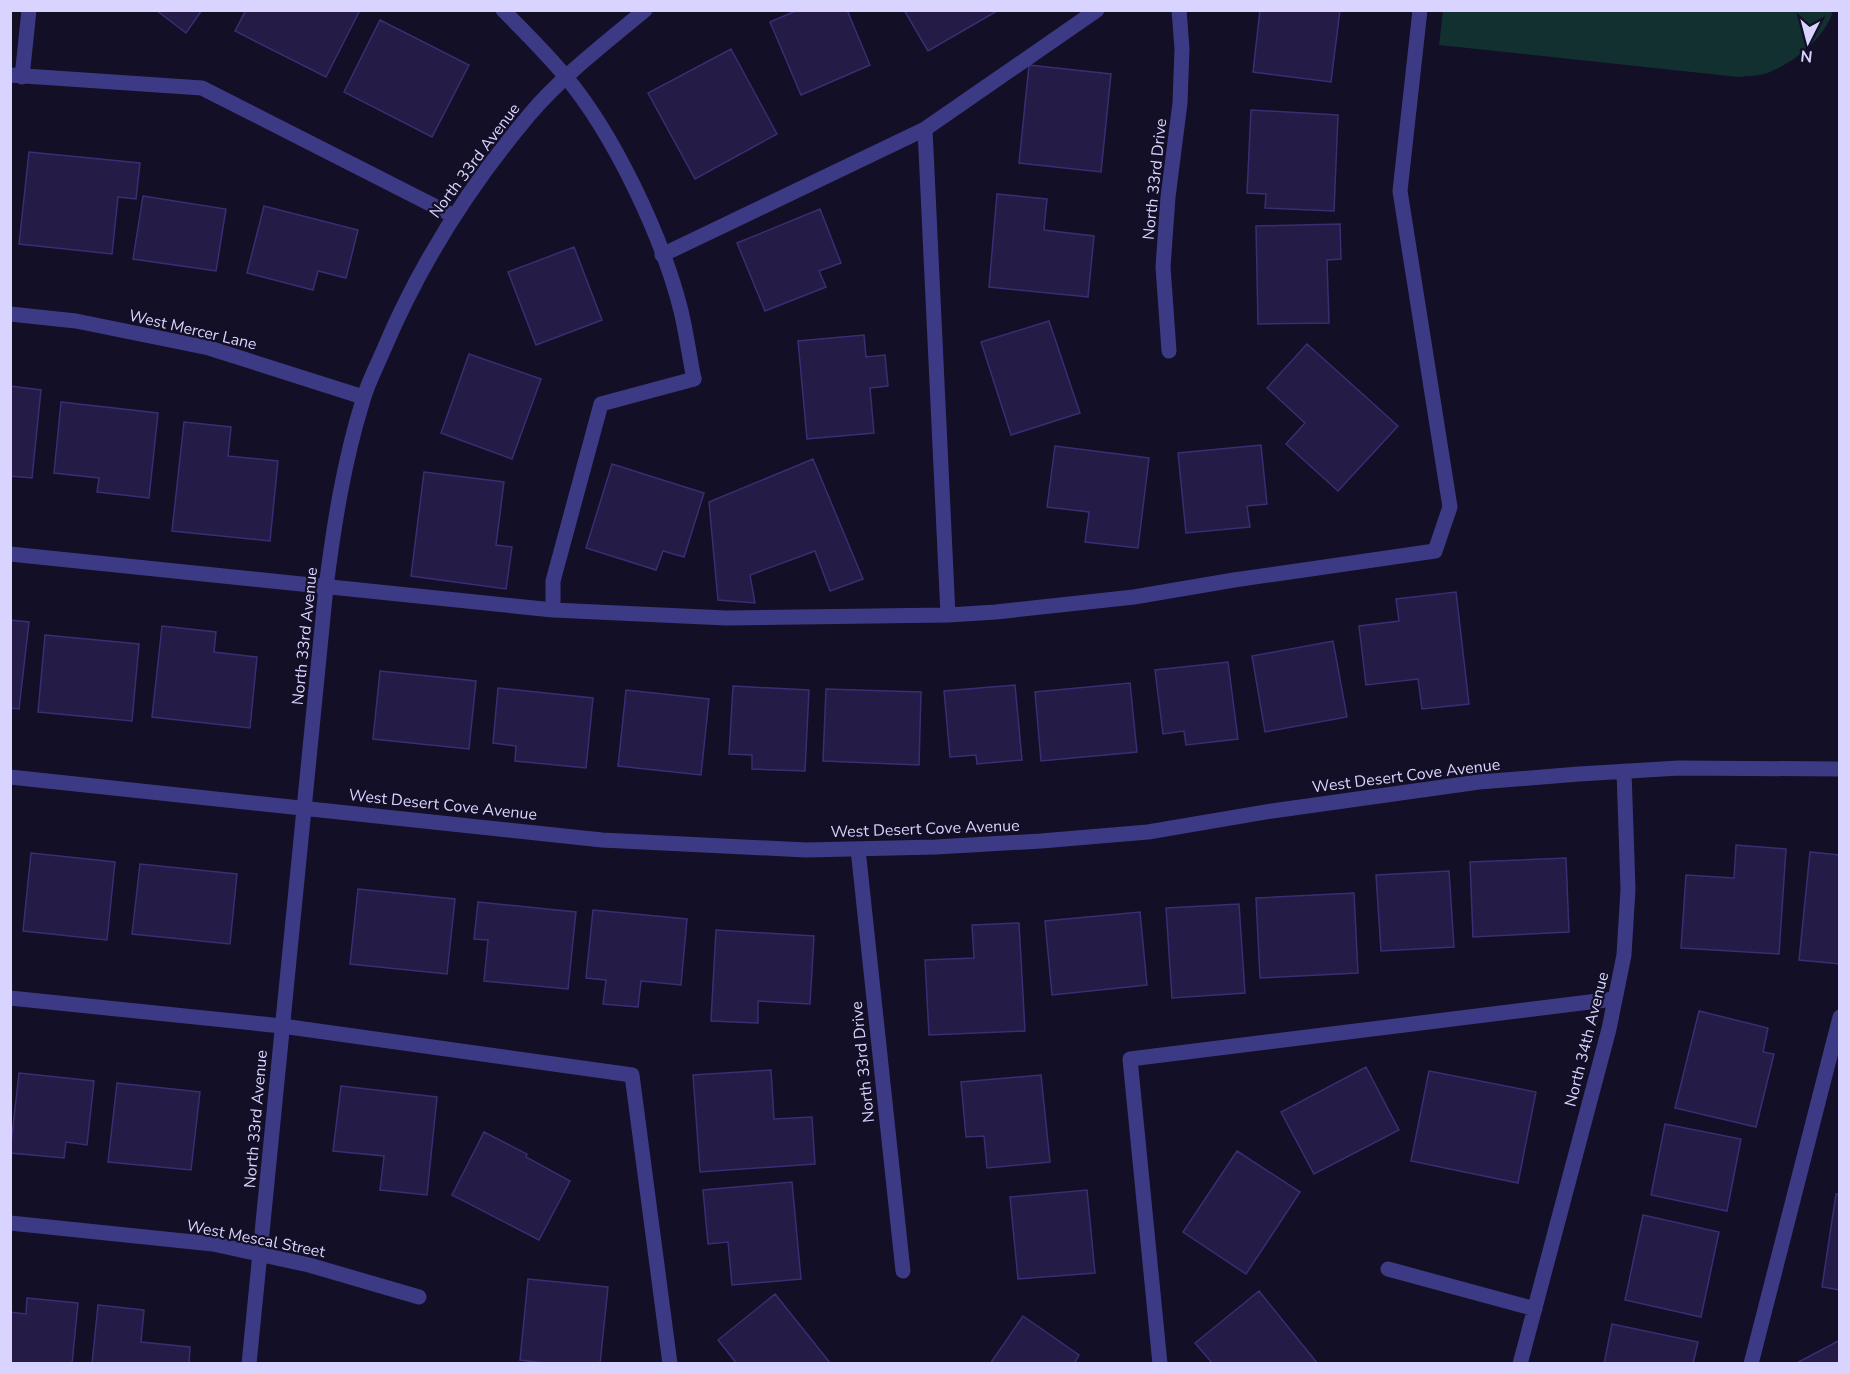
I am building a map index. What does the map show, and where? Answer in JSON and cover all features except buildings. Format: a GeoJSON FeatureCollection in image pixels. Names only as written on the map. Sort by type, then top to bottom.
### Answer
{"type":"FeatureCollection","features":[{"type":"Feature","properties":{"kind":"street"},"geometry":{"type":"LineString","coordinates":[[29,10],[16,76],[202,88],[454,216]]}},
{"type":"Feature","properties":{"kind":"street"},"geometry":{"type":"LineString","coordinates":[[503,10],[567,78],[596,118],[635,189],[662,255],[679,306],[694,379],[601,404],[553,581],[553,610]]}},
{"type":"Feature","properties":{"kind":"street","name":"North 33rd Avenue"},"geometry":{"type":"LineString","coordinates":[[249,1364],[326,587],[345,462],[363,397],[400,312],[440,237],[475,185],[531,113],[567,78],[645,10]]}},
{"type":"Feature","properties":{"kind":"street"},"geometry":{"type":"LineString","coordinates":[[662,255],[925,129],[1097,10]]}},
{"type":"Feature","properties":{"kind":"street","name":"North 33rd Drive"},"geometry":{"type":"LineString","coordinates":[[1169,351],[1163,267],[1168,196],[1180,103],[1182,49],[1179,10]]}},
{"type":"Feature","properties":{"kind":"street"},"geometry":{"type":"LineString","coordinates":[[10,554],[553,610],[726,618],[948,615],[996,612],[1134,597],[1435,551],[1450,507],[1400,190],[1420,10]]}},
{"type":"Feature","properties":{"kind":"street"},"geometry":{"type":"LineString","coordinates":[[925,129],[948,615]]}},
{"type":"Feature","properties":{"kind":"street","name":"West Mercer Lane"},"geometry":{"type":"LineString","coordinates":[[10,314],[76,321],[209,348],[363,397]]}},
{"type":"Feature","properties":{"kind":"street","name":"West Desert Cove Avenue"},"geometry":{"type":"LineString","coordinates":[[10,777],[602,840],[806,850],[1041,841],[1136,833],[1479,782],[1679,768],[1839,769]]}},
{"type":"Feature","properties":{"kind":"street","name":"North 34th Avenue"},"geometry":{"type":"LineString","coordinates":[[1520,1364],[1609,1029],[1624,955],[1628,889],[1624,771]]}},
{"type":"Feature","properties":{"kind":"street","name":"North 33rd Drive"},"geometry":{"type":"LineString","coordinates":[[858,849],[903,1271]]}},
{"type":"Feature","properties":{"kind":"street"},"geometry":{"type":"LineString","coordinates":[[10,998],[282,1026],[632,1075],[670,1364]]}},
{"type":"Feature","properties":{"kind":"street"},"geometry":{"type":"LineString","coordinates":[[1160,1364],[1131,1059],[1614,999]]}},
{"type":"Feature","properties":{"kind":"street"},"geometry":{"type":"LineString","coordinates":[[1751,1364],[1839,1017]]}},
{"type":"Feature","properties":{"kind":"street","name":"West Mescal Street"},"geometry":{"type":"LineString","coordinates":[[10,1223],[213,1244],[309,1265],[419,1297]]}},
{"type":"Feature","properties":{"kind":"street"},"geometry":{"type":"LineString","coordinates":[[1388,1269],[1535,1309]]}},
{"type":"Feature","properties":{"kind":"green space"},"geometry":{"type":"Polygon","coordinates":[[[1443,10],[1833,11],[1816,39],[1790,62],[1766,73],[1738,77],[1439,45],[1443,10]]]}}]}
